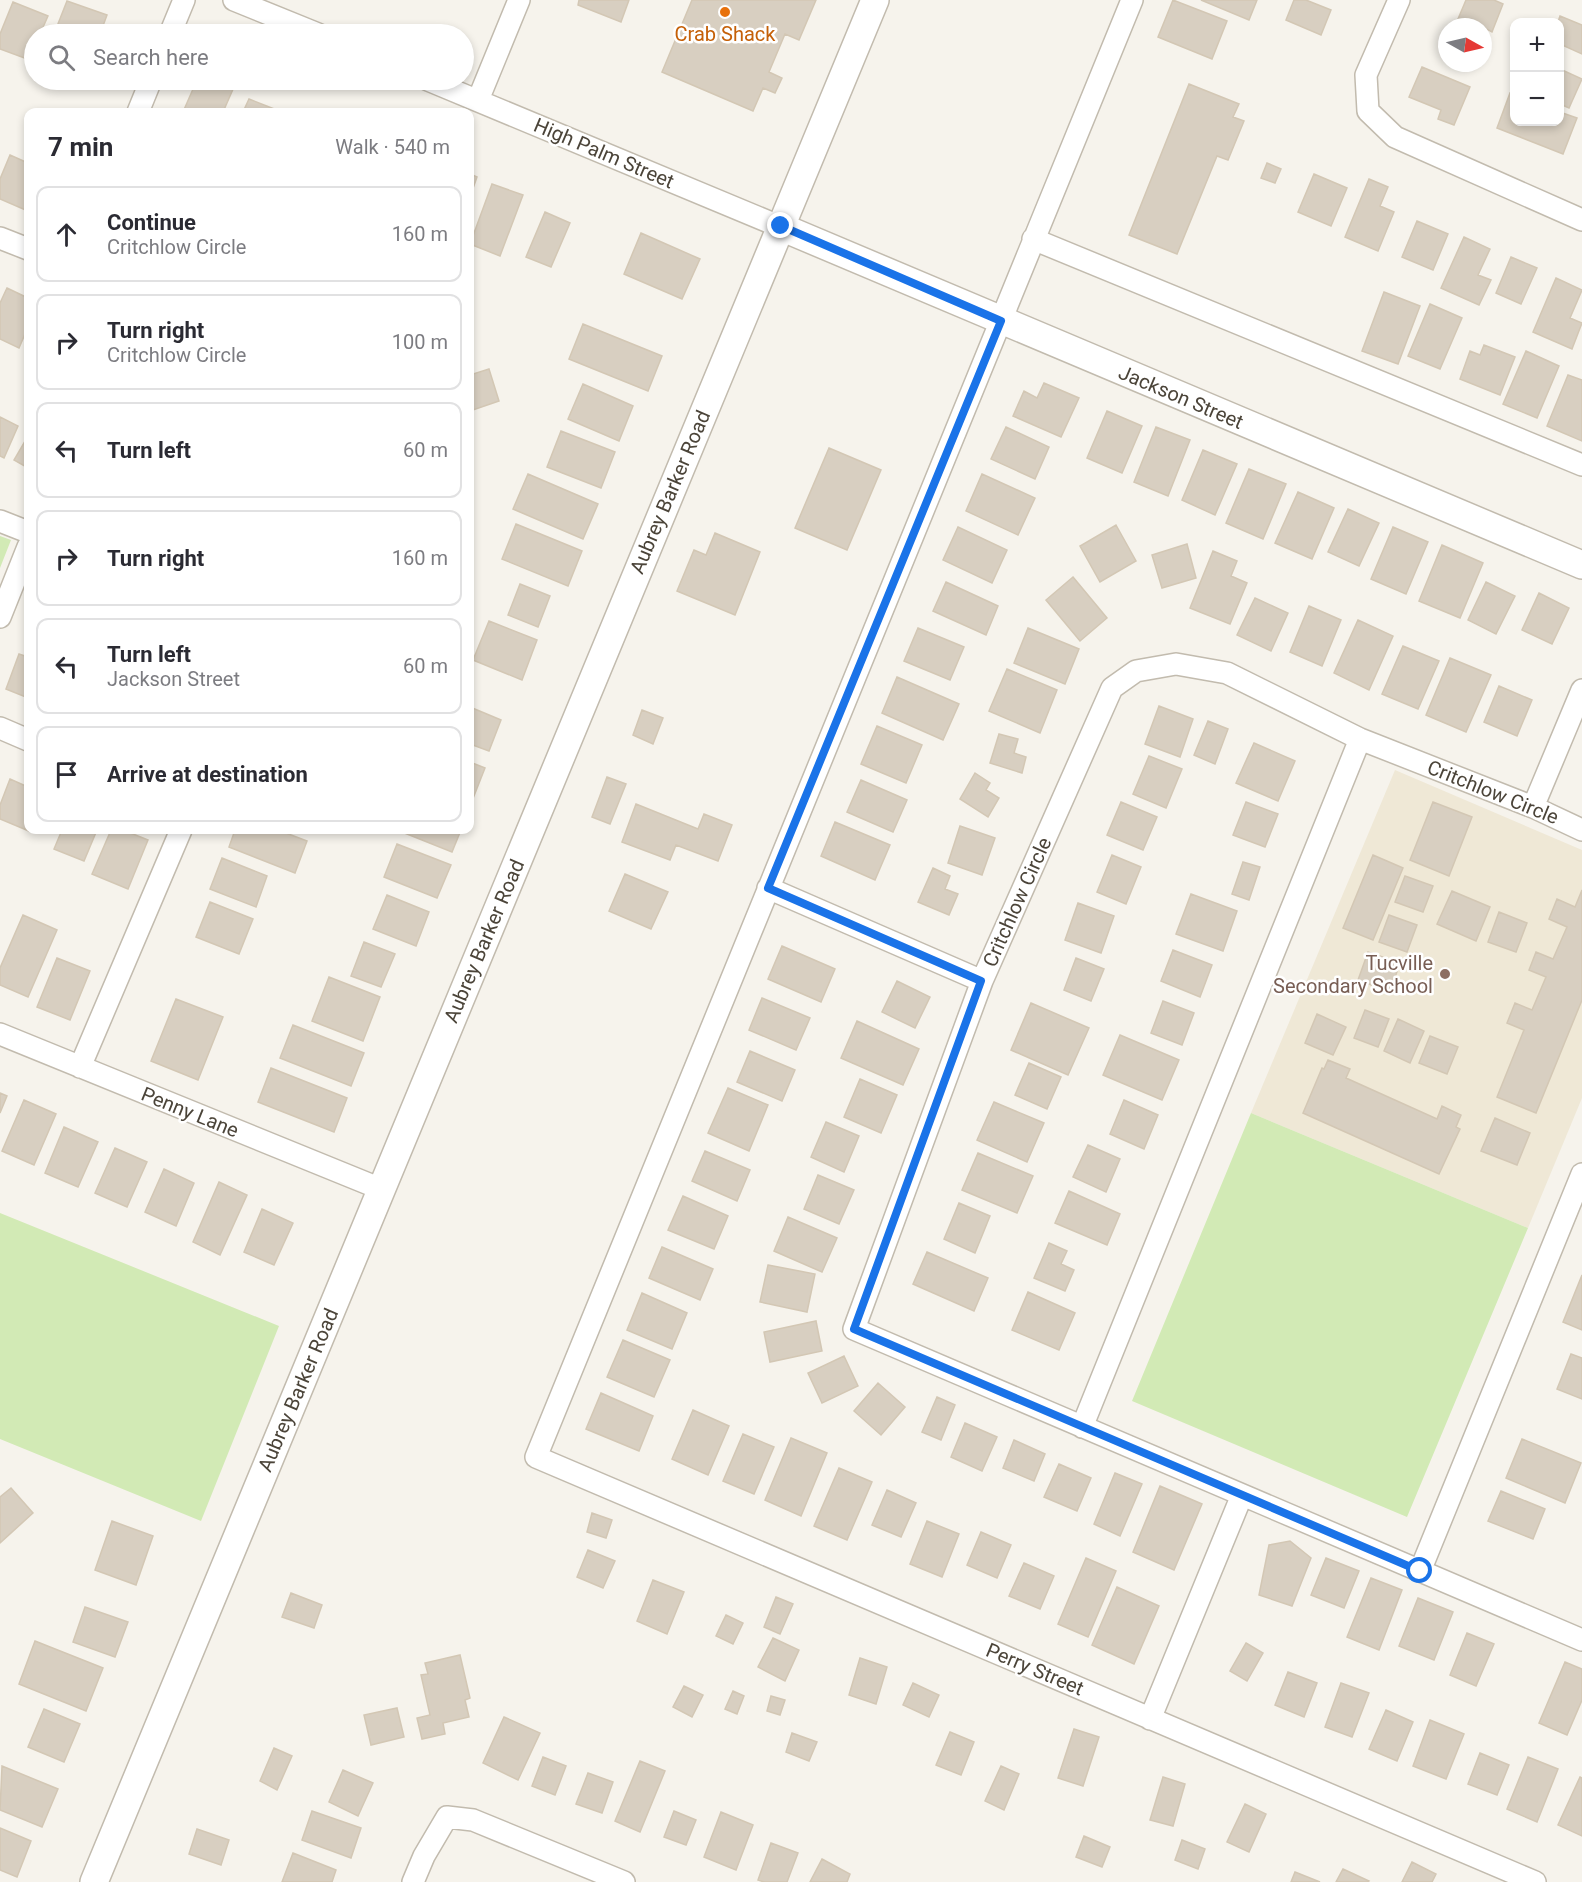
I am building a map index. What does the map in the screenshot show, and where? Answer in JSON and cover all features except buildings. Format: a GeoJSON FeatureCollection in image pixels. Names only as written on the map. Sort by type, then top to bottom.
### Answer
{"type":"FeatureCollection","features":[{"type":"Feature","properties":{"kind":"street"},"geometry":{"type":"LineString","coordinates":[[174,24],[184,0]]}},
{"type":"Feature","properties":{"kind":"street"},"geometry":{"type":"LineString","coordinates":[[234,0],[293,24]]}},
{"type":"Feature","properties":{"kind":"street"},"geometry":{"type":"LineString","coordinates":[[478,100],[519,0]]}},
{"type":"Feature","properties":{"kind":"street","name":"Aubrey Barker Road"},"geometry":{"type":"LineString","coordinates":[[94,1882],[875,0]]}},
{"type":"Feature","properties":{"kind":"street"},"geometry":{"type":"LineString","coordinates":[[981,981],[768,888],[1132,0]]}},
{"type":"Feature","properties":{"kind":"street"},"geometry":{"type":"LineString","coordinates":[[1399,0],[1366,75],[1368,111],[1395,137],[1581,215]]}},
{"type":"Feature","properties":{"kind":"street"},"geometry":{"type":"LineString","coordinates":[[140,108],[148,90]]}},
{"type":"Feature","properties":{"kind":"street","name":"High Palm Street"},"geometry":{"type":"LineString","coordinates":[[453,90],[781,226]]}},
{"type":"Feature","properties":{"kind":"street","name":"Jackson Street"},"geometry":{"type":"LineString","coordinates":[[781,226],[1582,565]]}},
{"type":"Feature","properties":{"kind":"street"},"geometry":{"type":"LineString","coordinates":[[0,238],[24,247]]}},
{"type":"Feature","properties":{"kind":"street"},"geometry":{"type":"LineString","coordinates":[[1033,239],[1582,465]]}},
{"type":"Feature","properties":{"kind":"street"},"geometry":{"type":"LineString","coordinates":[[0,521],[24,530]]}},
{"type":"Feature","properties":{"kind":"street"},"geometry":{"type":"LineString","coordinates":[[0,617],[24,557]]}},
{"type":"Feature","properties":{"kind":"street","name":"Critchlow Circle"},"geometry":{"type":"LineString","coordinates":[[1582,830],[1533,807],[1359,739],[1227,673],[1176,664],[1136,670],[1112,688],[981,981],[854,1329],[1582,1640]]}},
{"type":"Feature","properties":{"kind":"street"},"geometry":{"type":"LineString","coordinates":[[1533,807],[1582,690]]}},
{"type":"Feature","properties":{"kind":"street"},"geometry":{"type":"LineString","coordinates":[[0,728],[24,738]]}},
{"type":"Feature","properties":{"kind":"street"},"geometry":{"type":"LineString","coordinates":[[1082,1427],[1359,739]]}},
{"type":"Feature","properties":{"kind":"street"},"geometry":{"type":"LineString","coordinates":[[80,1068],[179,834]]}},
{"type":"Feature","properties":{"kind":"street","name":"Perry Street"},"geometry":{"type":"LineString","coordinates":[[768,888],[536,1457],[1535,1882]]}},
{"type":"Feature","properties":{"kind":"street","name":"Penny Lane"},"geometry":{"type":"LineString","coordinates":[[0,1034],[381,1189]]}},
{"type":"Feature","properties":{"kind":"street"},"geometry":{"type":"LineString","coordinates":[[1420,1571],[1582,1174]]}},
{"type":"Feature","properties":{"kind":"street"},"geometry":{"type":"LineString","coordinates":[[1150,1719],[1242,1495]]}},
{"type":"Feature","properties":{"kind":"street"},"geometry":{"type":"LineString","coordinates":[[412,1882],[423,1856],[447,1817],[473,1820],[624,1882]]}},
{"type":"Feature","properties":{"kind":"shaded area","name":"Tucville Secondary School"},"geometry":{"type":"Polygon","coordinates":[[[1395,770],[1582,850],[1582,1098],[1528,1228],[1251,1113],[1395,770]]]}},
{"type":"Feature","properties":{"kind":"green space"},"geometry":{"type":"Polygon","coordinates":[[[0,536],[11,540],[0,568],[0,536]]]}},
{"type":"Feature","properties":{"kind":"green space"},"geometry":{"type":"Polygon","coordinates":[[[1251,1113],[1528,1228],[1407,1517],[1132,1401],[1251,1113]]]}},
{"type":"Feature","properties":{"kind":"green space"},"geometry":{"type":"Polygon","coordinates":[[[0,1213],[279,1326],[201,1521],[0,1439],[0,1213]]]}},
{"type":"Feature","properties":{"kind":"place","name":"Crab Shack"},"geometry":{"type":"Point","coordinates":[725,12]}},
{"type":"Feature","properties":{"kind":"place","name":"Tucville Secondary School"},"geometry":{"type":"Point","coordinates":[1445,974]}},
{"type":"Feature","properties":{"kind":"route"},"geometry":{"type":"LineString","coordinates":[[781,226],[1001,321],[768,888],[981,981],[854,1329],[1420,1571]]}}]}
